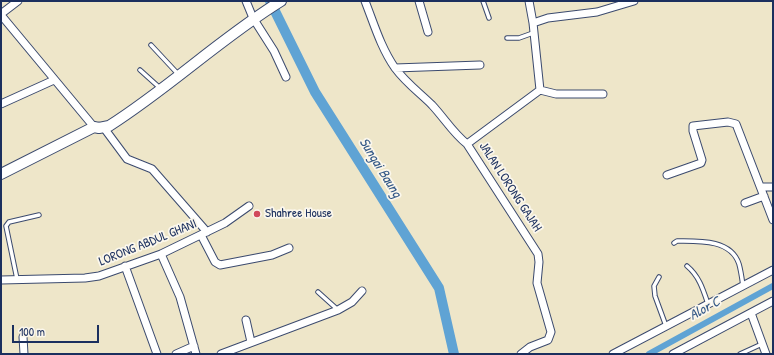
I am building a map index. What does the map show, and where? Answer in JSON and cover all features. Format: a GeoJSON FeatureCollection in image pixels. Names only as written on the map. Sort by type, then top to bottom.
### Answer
{"type":"FeatureCollection","features":[{"type":"Feature","properties":{"kind":"street"},"geometry":{"type":"LineString","coordinates":[[18,1],[1,14],[54,80],[127,159],[153,170],[204,234],[215,262],[220,265],[272,254],[289,248]]}},
{"type":"Feature","properties":{"kind":"street"},"geometry":{"type":"LineString","coordinates":[[246,1],[254,18],[274,51],[286,77]]}},
{"type":"Feature","properties":{"kind":"street"},"geometry":{"type":"LineString","coordinates":[[1,174],[99,127],[114,123],[254,18],[281,1]]}},
{"type":"Feature","properties":{"kind":"street","name":"JALAN LORONG GAJAH"},"geometry":{"type":"LineString","coordinates":[[365,1],[386,53],[395,68],[406,81],[432,105],[457,136],[467,144],[538,254],[540,262],[536,279],[551,332],[548,340],[530,347],[521,354]]}},
{"type":"Feature","properties":{"kind":"street"},"geometry":{"type":"LineString","coordinates":[[419,1],[428,32]]}},
{"type":"Feature","properties":{"kind":"street"},"geometry":{"type":"LineString","coordinates":[[528,1],[533,23],[540,90]]}},
{"type":"Feature","properties":{"kind":"street"},"geometry":{"type":"LineString","coordinates":[[533,23],[548,18],[597,12],[634,1]]}},
{"type":"Feature","properties":{"kind":"street"},"geometry":{"type":"LineString","coordinates":[[395,68],[480,65]]}},
{"type":"Feature","properties":{"kind":"street"},"geometry":{"type":"LineString","coordinates":[[1,104],[54,80]]}},
{"type":"Feature","properties":{"kind":"street"},"geometry":{"type":"LineString","coordinates":[[540,90],[556,94],[604,94]]}},
{"type":"Feature","properties":{"kind":"street"},"geometry":{"type":"LineString","coordinates":[[467,144],[540,90]]}},
{"type":"Feature","properties":{"kind":"street"},"geometry":{"type":"LineString","coordinates":[[667,174],[701,163],[702,160],[692,131],[694,126],[733,122],[736,124],[762,187],[773,220]]}},
{"type":"Feature","properties":{"kind":"street"},"geometry":{"type":"LineString","coordinates":[[762,187],[773,187]]}},
{"type":"Feature","properties":{"kind":"street"},"geometry":{"type":"LineString","coordinates":[[745,203],[764,196]]}},
{"type":"Feature","properties":{"kind":"street","name":"LORONG ABDUL GHANI"},"geometry":{"type":"LineString","coordinates":[[1,280],[90,278],[161,254],[225,224],[249,206]]}},
{"type":"Feature","properties":{"kind":"street"},"geometry":{"type":"LineString","coordinates":[[161,254],[180,297],[196,354]]}},
{"type":"Feature","properties":{"kind":"street"},"geometry":{"type":"LineString","coordinates":[[124,266],[157,354]]}},
{"type":"Feature","properties":{"kind":"street"},"geometry":{"type":"LineString","coordinates":[[613,354],[773,270]]}},
{"type":"Feature","properties":{"kind":"street"},"geometry":{"type":"LineString","coordinates":[[221,354],[338,310],[352,302],[362,291]]}},
{"type":"Feature","properties":{"kind":"street"},"geometry":{"type":"LineString","coordinates":[[673,354],[773,301]]}},
{"type":"Feature","properties":{"kind":"street"},"geometry":{"type":"LineString","coordinates":[[751,313],[766,354]]}},
{"type":"Feature","properties":{"kind":"street"},"geometry":{"type":"LineString","coordinates":[[246,320],[251,342]]}},
{"type":"Feature","properties":{"kind":"street"},"geometry":{"type":"LineString","coordinates":[[23,337],[24,354]]}},
{"type":"Feature","properties":{"kind":"street"},"geometry":{"type":"LineString","coordinates":[[176,354],[194,346]]}},
{"type":"Feature","properties":{"kind":"lane"},"geometry":{"type":"LineString","coordinates":[[483,1],[489,18]]}},
{"type":"Feature","properties":{"kind":"lane"},"geometry":{"type":"LineString","coordinates":[[507,38],[518,38],[534,33]]}},
{"type":"Feature","properties":{"kind":"lane"},"geometry":{"type":"LineString","coordinates":[[151,45],[179,75]]}},
{"type":"Feature","properties":{"kind":"lane"},"geometry":{"type":"LineString","coordinates":[[140,70],[161,88]]}},
{"type":"Feature","properties":{"kind":"lane"},"geometry":{"type":"LineString","coordinates":[[17,279],[6,226],[9,222],[39,215]]}},
{"type":"Feature","properties":{"kind":"lane"},"geometry":{"type":"LineString","coordinates":[[674,243],[677,241],[710,242],[721,246],[734,256],[739,263],[743,286]]}},
{"type":"Feature","properties":{"kind":"lane"},"geometry":{"type":"LineString","coordinates":[[687,266],[695,273],[700,281],[708,304]]}},
{"type":"Feature","properties":{"kind":"lane"},"geometry":{"type":"LineString","coordinates":[[659,277],[654,286],[655,296],[666,326]]}},
{"type":"Feature","properties":{"kind":"lane"},"geometry":{"type":"LineString","coordinates":[[318,292],[338,310]]}},
{"type":"Feature","properties":{"kind":"lane"},"geometry":{"type":"LineString","coordinates":[[740,354],[762,344]]}},
{"type":"Feature","properties":{"kind":"waterway","name":"Sungai Baung"},"geometry":{"type":"LineString","coordinates":[[270,1],[315,92],[439,288],[454,354]]}},
{"type":"Feature","properties":{"kind":"waterway","name":"Alor C"},"geometry":{"type":"LineString","coordinates":[[649,354],[773,286]]}},
{"type":"Feature","properties":{"kind":"place","name":"Shahree House"},"geometry":{"type":"Point","coordinates":[257,214]}}]}
